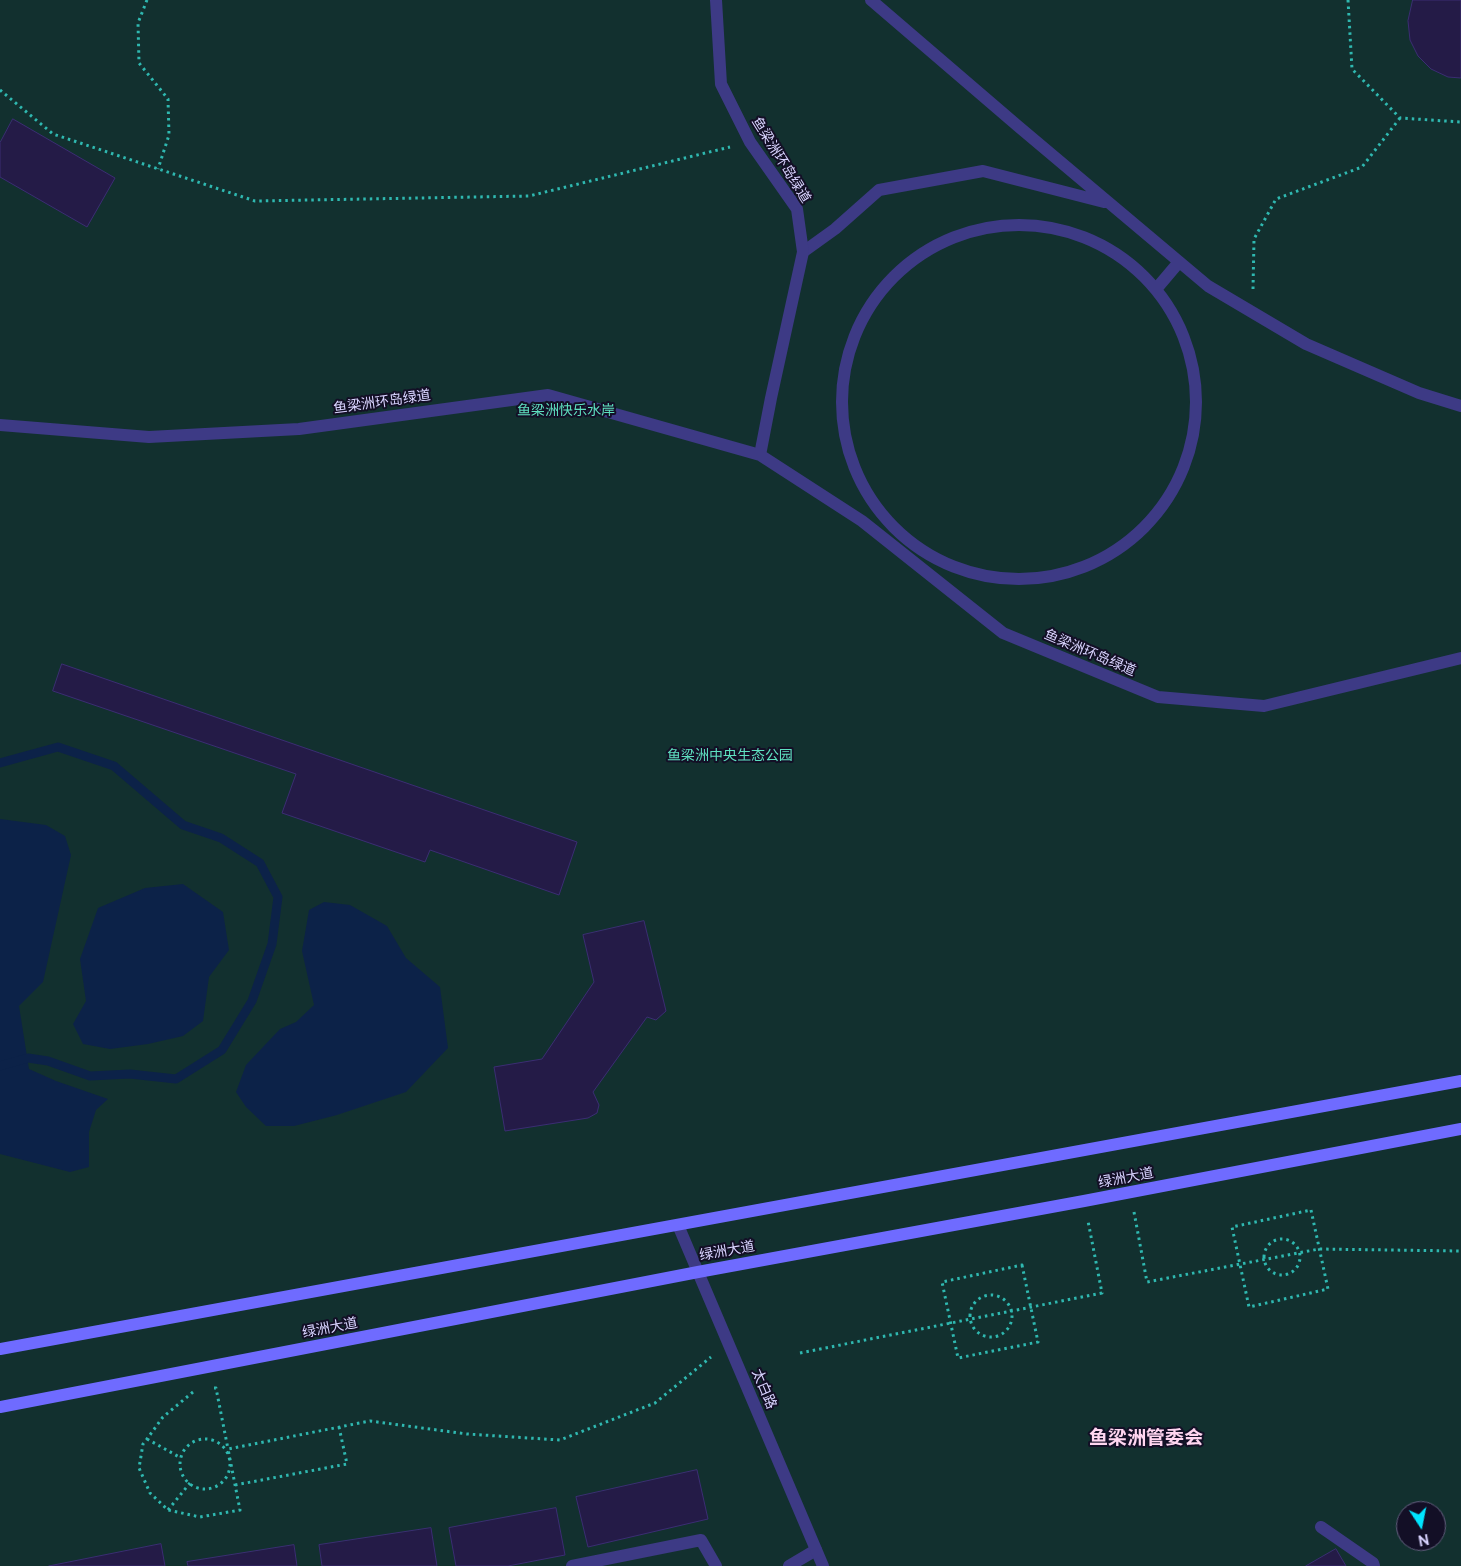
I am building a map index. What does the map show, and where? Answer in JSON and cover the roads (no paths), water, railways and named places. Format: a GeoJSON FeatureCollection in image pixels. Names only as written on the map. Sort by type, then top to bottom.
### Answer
{"type":"FeatureCollection","features":[{"type":"Feature","properties":{"kind":"main road"},"geometry":{"type":"LineString","coordinates":[[0,1349],[1461,1081]]}},
{"type":"Feature","properties":{"kind":"main road","name":"绿洲大道"},"geometry":{"type":"LineString","coordinates":[[0,1407],[698,1272],[1461,1129]]}},
{"type":"Feature","properties":{"kind":"street","name":"鱼梁洲环岛绿道"},"geometry":{"type":"LineString","coordinates":[[716,0],[721,84],[750,142],[797,208],[803,252],[760,455]]}},
{"type":"Feature","properties":{"kind":"street"},"geometry":{"type":"LineString","coordinates":[[871,0],[1208,286],[1306,344],[1419,393],[1461,406]]}},
{"type":"Feature","properties":{"kind":"street"},"geometry":{"type":"LineString","coordinates":[[803,252],[835,229],[879,190],[983,171],[1109,203]]}},
{"type":"Feature","properties":{"kind":"street"},"geometry":{"type":"LineString","coordinates":[[994,226],[1054,227],[1111,249],[1157,288],[1188,340],[1199,400],[1189,459],[1160,512],[1118,551],[1066,574],[1009,580],[953,568],[904,539],[867,496],[845,444],[841,387],[855,332],[888,281],[936,244],[994,226]]}},
{"type":"Feature","properties":{"kind":"street"},"geometry":{"type":"LineString","coordinates":[[1157,288],[1179,262]]}},
{"type":"Feature","properties":{"kind":"street","name":"鱼梁洲环岛绿道"},"geometry":{"type":"LineString","coordinates":[[0,425],[149,437],[299,429],[548,395],[760,455],[862,521],[1002,633],[1158,697],[1264,706],[1461,658]]}},
{"type":"Feature","properties":{"kind":"street","name":"太白路"},"geometry":{"type":"LineString","coordinates":[[678,1224],[823,1566]]}},
{"type":"Feature","properties":{"kind":"street"},"geometry":{"type":"LineString","coordinates":[[1321,1527],[1374,1566]]}},
{"type":"Feature","properties":{"kind":"street"},"geometry":{"type":"LineString","coordinates":[[572,1566],[701,1540],[716,1566]]}},
{"type":"Feature","properties":{"kind":"street"},"geometry":{"type":"LineString","coordinates":[[789,1566],[816,1550]]}},
{"type":"Feature","properties":{"kind":"water"},"geometry":{"type":"Polygon","coordinates":[[[0,819],[46,825],[65,836],[71,855],[43,982],[19,1006],[29,1069],[56,1081],[108,1099],[96,1110],[89,1132],[89,1167],[70,1172],[0,1154],[0,819]]]}},
{"type":"Feature","properties":{"kind":"water"},"geometry":{"type":"Polygon","coordinates":[[[183,884],[223,912],[229,950],[209,977],[203,1021],[183,1036],[148,1044],[110,1049],[83,1044],[73,1024],[86,1001],[80,959],[98,908],[145,888],[183,884]]]}},
{"type":"Feature","properties":{"kind":"water"},"geometry":{"type":"Polygon","coordinates":[[[324,902],[350,905],[387,926],[406,958],[440,987],[448,1048],[406,1092],[337,1115],[294,1126],[266,1126],[246,1107],[236,1092],[246,1065],[280,1029],[296,1022],[314,1005],[302,951],[309,910],[324,902]]]}},
{"type":"Feature","properties":{"kind":"waterway"},"geometry":{"type":"LineString","coordinates":[[0,763],[58,747],[114,766],[183,825],[221,838],[260,863],[278,897],[272,944],[252,1001],[222,1050],[176,1079],[130,1074],[90,1076],[48,1061],[28,1058],[0,1066]]}},
{"type":"Feature","properties":{"kind":"district","name":"鱼梁洲管委会"},"geometry":{"type":"Point","coordinates":[1146,1438]}},
{"type":"Feature","properties":{"kind":"park label","name":"鱼梁洲快乐水岸"},"geometry":{"type":"Point","coordinates":[566,411]}},
{"type":"Feature","properties":{"kind":"park label","name":"鱼梁洲中央生态公园"},"geometry":{"type":"Point","coordinates":[730,756]}}]}
